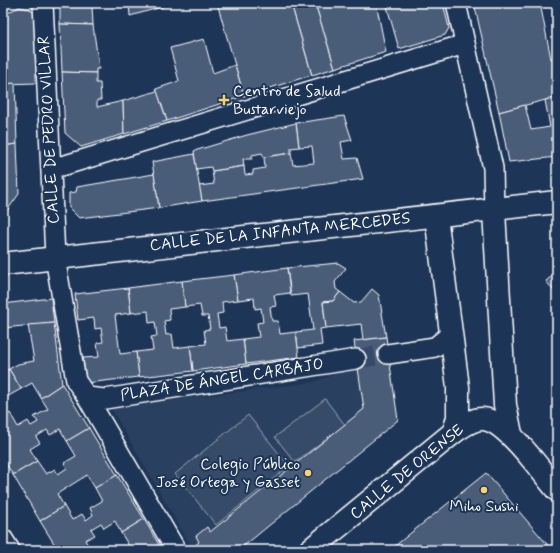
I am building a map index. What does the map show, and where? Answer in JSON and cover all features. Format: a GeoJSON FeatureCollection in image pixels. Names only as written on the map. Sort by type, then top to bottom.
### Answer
{"type":"FeatureCollection","features":[{"type":"Feature","properties":{"kind":"street","name":"CALLE DE PEDRO VILLAR"},"geometry":{"type":"LineString","coordinates":[[43,3],[55,257]]}},
{"type":"Feature","properties":{"kind":"street"},"geometry":{"type":"LineString","coordinates":[[456,3],[493,168],[505,405],[511,434],[557,490]]}},
{"type":"Feature","properties":{"kind":"street"},"geometry":{"type":"LineString","coordinates":[[51,164],[62,166],[465,44]]}},
{"type":"Feature","properties":{"kind":"street","name":"CALLE DE LA INFANTA MERCEDES"},"geometry":{"type":"LineString","coordinates":[[3,264],[55,257],[494,211],[557,202]]}},
{"type":"Feature","properties":{"kind":"street"},"geometry":{"type":"LineString","coordinates":[[436,216],[459,405],[458,417],[454,432]]}},
{"type":"Feature","properties":{"kind":"street"},"geometry":{"type":"LineString","coordinates":[[55,257],[76,381],[87,397],[176,550]]}},
{"type":"Feature","properties":{"kind":"street"},"geometry":{"type":"LineString","coordinates":[[388,354],[435,347],[451,334]]}},
{"type":"Feature","properties":{"kind":"street","name":"PLAZA DE ÁNGEL CARBAJO"},"geometry":{"type":"LineString","coordinates":[[87,397],[105,399],[356,359]]}},
{"type":"Feature","properties":{"kind":"street","name":"CALLE DE ORENSE"},"geometry":{"type":"LineString","coordinates":[[310,550],[454,432],[469,422],[482,419],[491,422],[511,434]]}},
{"type":"Feature","properties":{"kind":"street"},"geometry":{"type":"LineString","coordinates":[[3,539],[10,550]]}},
{"type":"Feature","properties":{"kind":"shaded area"},"geometry":{"type":"Polygon","coordinates":[[[357,366],[364,409],[210,532],[207,527],[197,535],[199,542],[192,548],[111,408],[313,382],[357,366]]]}},
{"type":"Feature","properties":{"kind":"shaded area"},"geometry":{"type":"Polygon","coordinates":[[[325,399],[345,425],[295,462],[275,437],[325,399]]]}},
{"type":"Feature","properties":{"kind":"shaded area"},"geometry":{"type":"Polygon","coordinates":[[[248,415],[289,466],[216,525],[175,474],[248,415]]]}},
{"type":"Feature","properties":{"kind":"building"},"geometry":{"type":"Polygon","coordinates":[[[60,3],[100,3],[92,6],[93,25],[60,24],[60,3]]]}},
{"type":"Feature","properties":{"kind":"building"},"geometry":{"type":"Polygon","coordinates":[[[129,3],[176,3],[130,16],[129,3]]]}},
{"type":"Feature","properties":{"kind":"building"},"geometry":{"type":"Polygon","coordinates":[[[217,3],[291,3],[312,75],[244,96],[217,3]]]}},
{"type":"Feature","properties":{"kind":"building"},"geometry":{"type":"Polygon","coordinates":[[[291,3],[315,3],[335,68],[312,75],[291,3]]]}},
{"type":"Feature","properties":{"kind":"building"},"geometry":{"type":"Polygon","coordinates":[[[315,3],[376,3],[386,52],[335,68],[315,3]]]}},
{"type":"Feature","properties":{"kind":"building"},"geometry":{"type":"Polygon","coordinates":[[[386,3],[443,3],[449,28],[445,35],[399,49],[386,3]]]}},
{"type":"Feature","properties":{"kind":"building"},"geometry":{"type":"Polygon","coordinates":[[[474,3],[540,3],[551,59],[557,58],[557,97],[499,112],[474,3]]]}},
{"type":"Feature","properties":{"kind":"building"},"geometry":{"type":"Polygon","coordinates":[[[19,7],[30,9],[35,15],[37,83],[3,84],[3,15],[19,7]]]}},
{"type":"Feature","properties":{"kind":"building"},"geometry":{"type":"Polygon","coordinates":[[[60,24],[93,25],[99,69],[96,69],[96,73],[62,72],[60,24]]]}},
{"type":"Feature","properties":{"kind":"building"},"geometry":{"type":"Polygon","coordinates":[[[204,39],[213,73],[235,65],[244,96],[167,121],[156,89],[179,81],[170,48],[204,39]]]}},
{"type":"Feature","properties":{"kind":"building"},"geometry":{"type":"Polygon","coordinates":[[[62,72],[96,73],[96,83],[100,83],[101,100],[97,100],[97,107],[123,101],[124,134],[81,147],[65,133],[62,72]]]}},
{"type":"Feature","properties":{"kind":"building"},"geometry":{"type":"Polygon","coordinates":[[[15,83],[17,144],[3,146],[3,84],[15,83]]]}},
{"type":"Feature","properties":{"kind":"building"},"geometry":{"type":"Polygon","coordinates":[[[157,91],[167,121],[124,134],[123,101],[157,91]]]}},
{"type":"Feature","properties":{"kind":"building"},"geometry":{"type":"Polygon","coordinates":[[[557,97],[557,157],[509,162],[499,112],[525,105],[531,130],[550,127],[545,100],[557,97]]]}},
{"type":"Feature","properties":{"kind":"building"},"geometry":{"type":"Polygon","coordinates":[[[344,116],[352,140],[341,142],[344,159],[357,158],[363,179],[202,201],[199,186],[214,184],[212,171],[244,166],[245,175],[253,174],[253,170],[265,168],[264,157],[291,153],[293,165],[314,163],[312,146],[299,147],[296,123],[344,116]]]}},
{"type":"Feature","properties":{"kind":"building"},"geometry":{"type":"Polygon","coordinates":[[[296,123],[299,147],[291,148],[291,153],[264,157],[262,153],[252,155],[252,159],[243,159],[244,166],[212,171],[211,167],[196,169],[194,151],[247,135],[296,123]]]}},
{"type":"Feature","properties":{"kind":"building"},"geometry":{"type":"Polygon","coordinates":[[[17,144],[19,194],[3,216],[3,146],[17,144]]]}},
{"type":"Feature","properties":{"kind":"building"},"geometry":{"type":"Polygon","coordinates":[[[194,154],[202,201],[159,208],[152,162],[194,154]]]}},
{"type":"Feature","properties":{"kind":"building"},"geometry":{"type":"Polygon","coordinates":[[[154,174],[159,208],[79,218],[69,208],[69,193],[76,192],[77,187],[154,174]]]}},
{"type":"Feature","properties":{"kind":"building"},"geometry":{"type":"Polygon","coordinates":[[[338,263],[346,268],[335,282],[336,289],[340,292],[333,301],[323,302],[326,328],[320,329],[322,345],[298,348],[296,332],[313,330],[308,294],[291,296],[287,268],[338,263]]]}},
{"type":"Feature","properties":{"kind":"building"},"geometry":{"type":"Polygon","coordinates":[[[287,268],[290,293],[274,295],[276,306],[270,307],[272,321],[278,321],[280,334],[296,332],[299,357],[246,364],[243,339],[259,337],[257,323],[263,322],[261,308],[255,309],[254,298],[238,300],[234,275],[287,268]]]}},
{"type":"Feature","properties":{"kind":"building"},"geometry":{"type":"Polygon","coordinates":[[[557,272],[557,295],[546,281],[557,272]]]}},
{"type":"Feature","properties":{"kind":"building"},"geometry":{"type":"Polygon","coordinates":[[[234,275],[238,300],[222,302],[223,313],[217,314],[219,328],[225,327],[227,341],[243,339],[246,364],[193,371],[190,346],[206,344],[204,330],[210,329],[208,316],[202,316],[200,305],[185,307],[182,281],[234,275]]]}},
{"type":"Feature","properties":{"kind":"building"},"geometry":{"type":"Polygon","coordinates":[[[182,281],[185,307],[169,309],[170,320],[164,321],[166,335],[172,334],[174,348],[190,346],[193,371],[139,377],[136,352],[153,350],[151,337],[157,336],[155,322],[149,323],[148,311],[131,313],[128,288],[182,281]]]}},
{"type":"Feature","properties":{"kind":"building"},"geometry":{"type":"Polygon","coordinates":[[[128,288],[131,313],[115,315],[120,354],[136,352],[139,377],[86,383],[83,358],[99,357],[97,343],[103,342],[101,328],[95,329],[94,318],[78,320],[75,294],[128,288]]]}},
{"type":"Feature","properties":{"kind":"building"},"geometry":{"type":"Polygon","coordinates":[[[372,289],[379,295],[386,337],[363,340],[361,324],[326,328],[323,302],[333,301],[340,292],[354,303],[361,302],[372,289]]]}},
{"type":"Feature","properties":{"kind":"building"},"geometry":{"type":"Polygon","coordinates":[[[51,298],[54,323],[3,328],[3,304],[51,298]]]}},
{"type":"Feature","properties":{"kind":"building"},"geometry":{"type":"Polygon","coordinates":[[[54,323],[62,384],[41,398],[32,383],[21,389],[9,369],[18,364],[34,361],[28,325],[54,323]]]}},
{"type":"Feature","properties":{"kind":"building","name":"Colegio Público José Ortega y Gasset"},"geometry":{"type":"Polygon","coordinates":[[[386,337],[398,420],[239,550],[190,550],[199,542],[196,536],[207,527],[210,532],[364,409],[354,341],[386,337]]]}},
{"type":"Feature","properties":{"kind":"building"},"geometry":{"type":"Polygon","coordinates":[[[9,369],[21,389],[3,399],[3,372],[9,369]]]}},
{"type":"Feature","properties":{"kind":"building"},"geometry":{"type":"Polygon","coordinates":[[[62,384],[89,428],[67,441],[60,429],[50,435],[47,430],[36,437],[40,443],[30,449],[37,461],[13,475],[3,459],[3,418],[10,413],[18,427],[28,421],[31,426],[38,422],[34,417],[48,409],[41,398],[62,384]]]}},
{"type":"Feature","properties":{"kind":"building"},"geometry":{"type":"Polygon","coordinates":[[[89,428],[117,475],[95,488],[87,475],[57,494],[64,506],[40,521],[13,475],[37,461],[46,474],[55,469],[58,474],[67,468],[64,463],[76,456],[67,441],[89,428]]]}},
{"type":"Feature","properties":{"kind":"building"},"geometry":{"type":"Polygon","coordinates":[[[486,473],[552,550],[390,550],[412,532],[486,473]]]}},
{"type":"Feature","properties":{"kind":"building"},"geometry":{"type":"Polygon","coordinates":[[[117,475],[144,519],[121,533],[115,521],[104,528],[101,523],[91,529],[95,535],[85,540],[91,550],[58,550],[40,521],[64,506],[72,520],[82,514],[86,520],[93,515],[90,508],[102,501],[95,488],[117,475]]]}},
{"type":"Feature","properties":{"kind":"building"},"geometry":{"type":"Polygon","coordinates":[[[144,519],[162,550],[124,550],[129,546],[121,533],[144,519]]]}},
{"type":"Feature","properties":{"kind":"tunnel"},"geometry":{"type":"LineString","coordinates":[[356,359],[388,354]]}},
{"type":"Feature","properties":{"kind":"place","name":"Centro de Salud Bustarviejo"},"geometry":{"type":"Point","coordinates":[224,100]}},
{"type":"Feature","properties":{"kind":"place","name":"Colegio Público José Ortega y Gasset"},"geometry":{"type":"Point","coordinates":[308,473]}},
{"type":"Feature","properties":{"kind":"place","name":"Miho Sushi"},"geometry":{"type":"Point","coordinates":[484,490]}}]}
